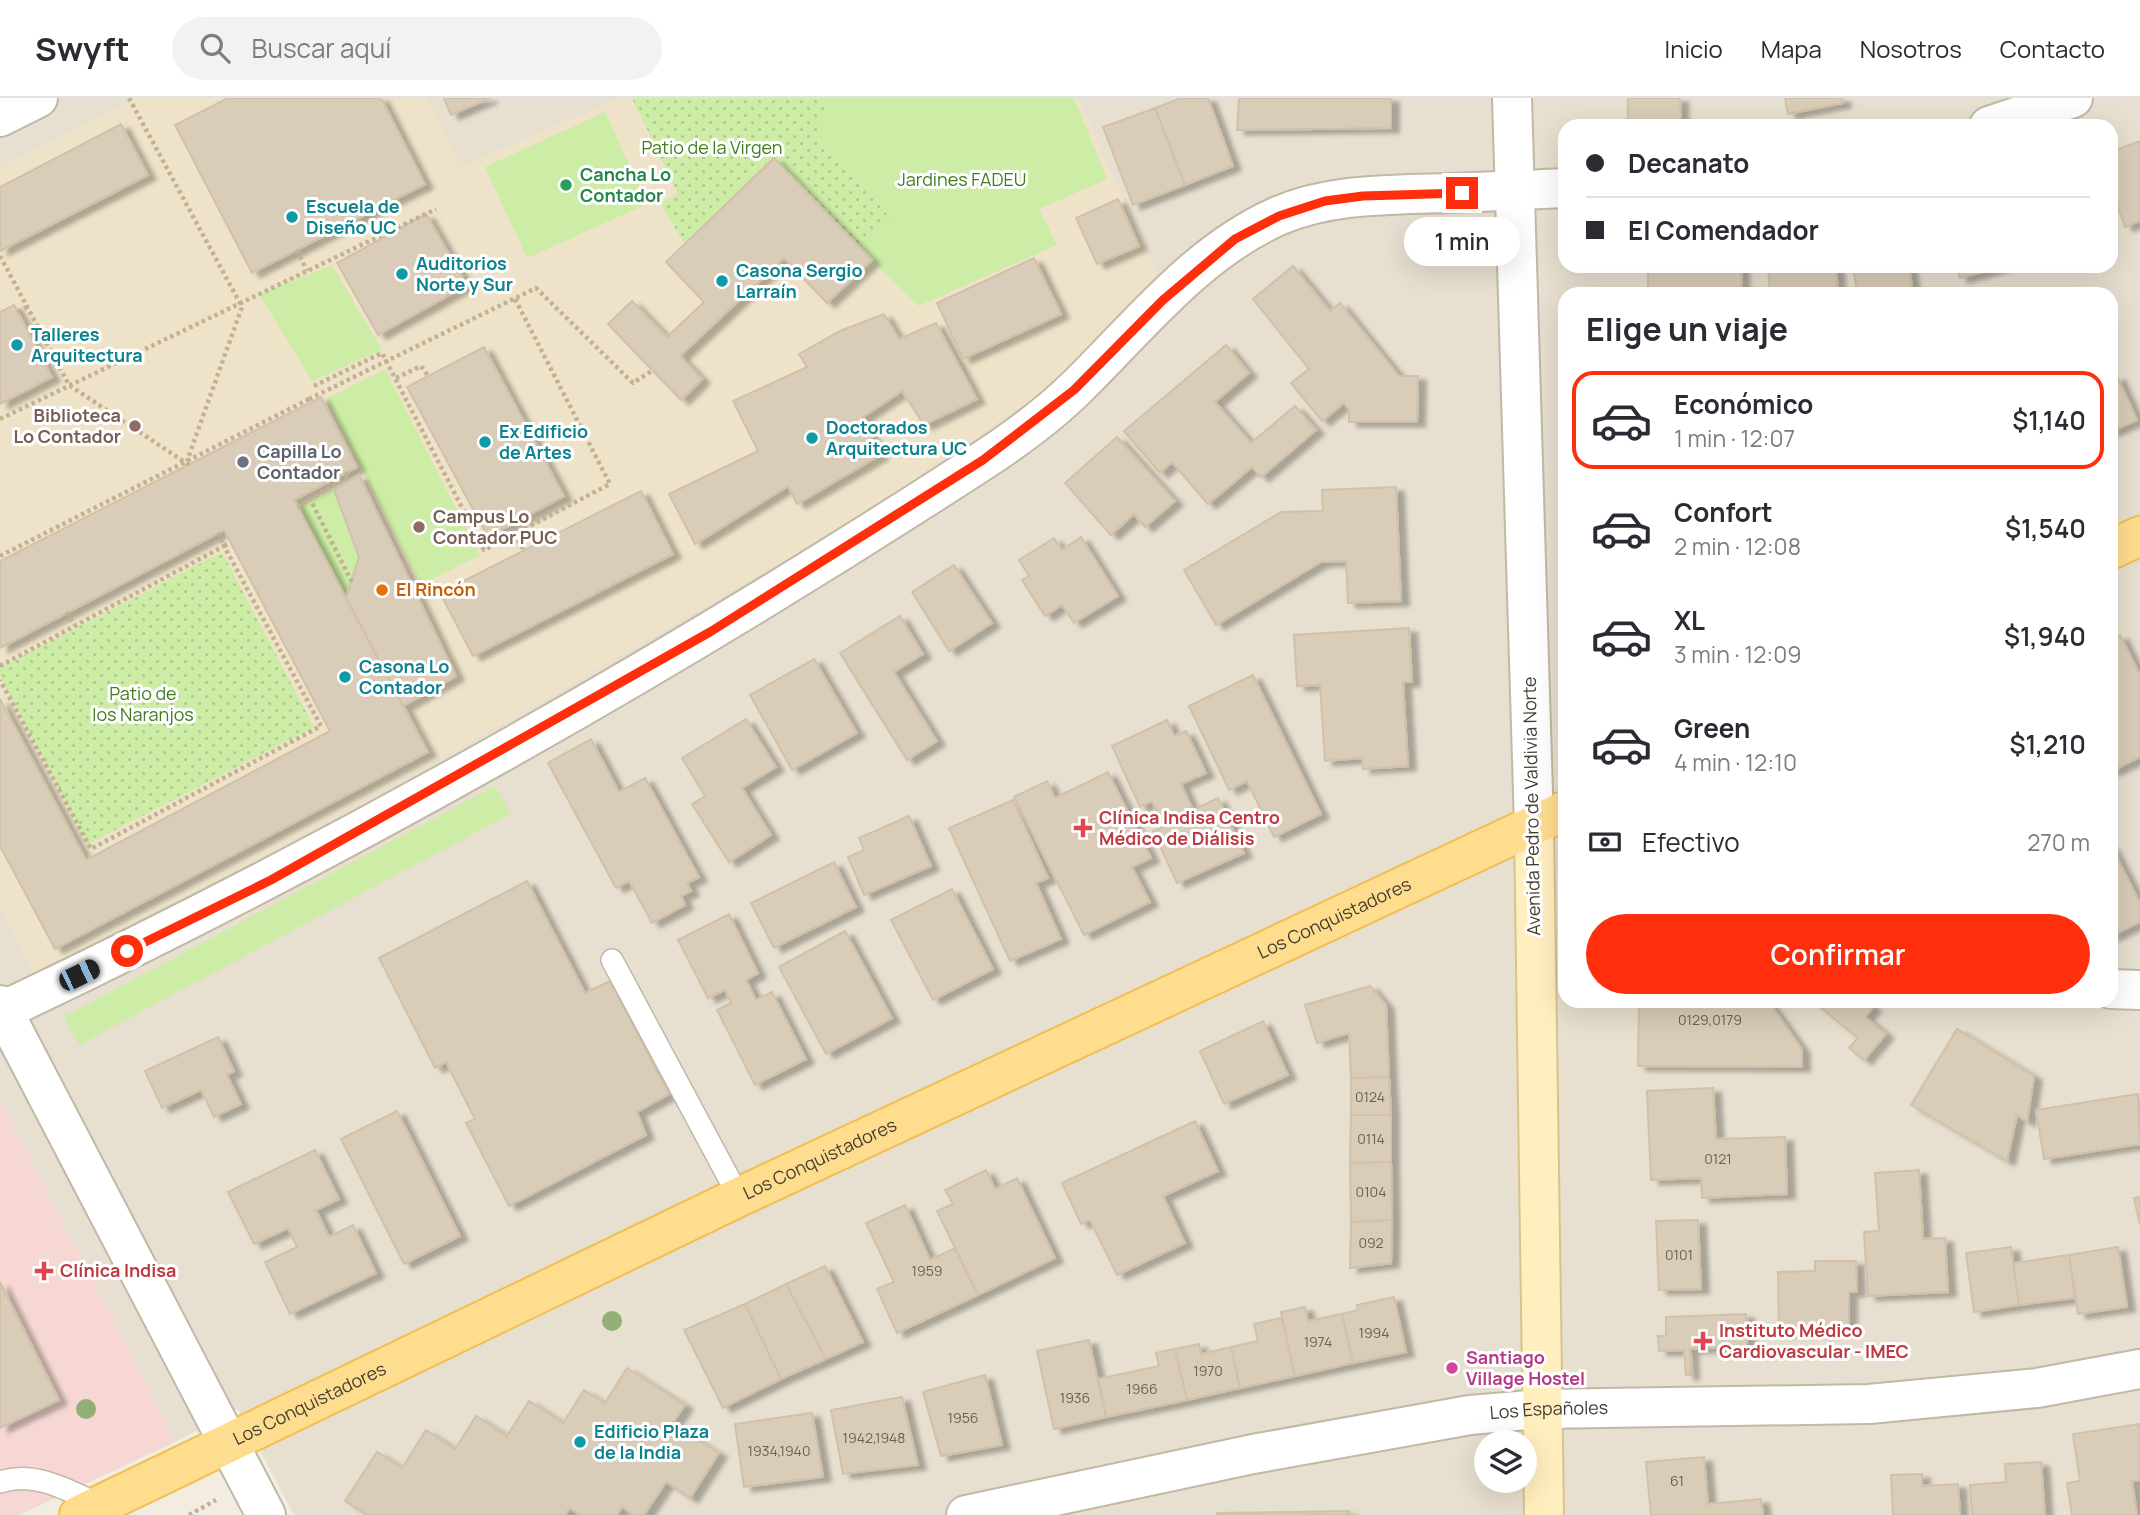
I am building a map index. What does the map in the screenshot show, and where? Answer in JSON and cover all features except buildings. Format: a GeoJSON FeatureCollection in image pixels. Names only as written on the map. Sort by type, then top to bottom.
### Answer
{"type":"FeatureCollection","features":[{"type":"Feature","properties":{"kind":"main road"},"geometry":{"type":"LineString","coordinates":[[2118,546],[2140,536]]}},
{"type":"Feature","properties":{"kind":"main road","name":"Los Conquistadores"},"geometry":{"type":"LineString","coordinates":[[90,1510],[739,1197],[1549,819]]}},
{"type":"Feature","properties":{"kind":"main road","name":"Avenida Pedro de Valdivia Norte"},"geometry":{"type":"LineString","coordinates":[[1544,1515],[1541,1409],[1549,819]]}},
{"type":"Feature","properties":{"kind":"street"},"geometry":{"type":"LineString","coordinates":[[0,117],[38,98]]}},
{"type":"Feature","properties":{"kind":"street","name":"Avenida Pedro de Valdivia Norte"},"geometry":{"type":"LineString","coordinates":[[1512,98],[1514,191],[1549,819]]}},
{"type":"Feature","properties":{"kind":"street"},"geometry":{"type":"LineString","coordinates":[[2010,119],[2073,98]]}},
{"type":"Feature","properties":{"kind":"street"},"geometry":{"type":"LineString","coordinates":[[266,1515],[1,1009],[271,880],[768,597],[993,453],[1074,390],[1163,300],[1235,239],[1279,216],[1325,201],[1363,196],[1558,188]]}},
{"type":"Feature","properties":{"kind":"street"},"geometry":{"type":"LineString","coordinates":[[2118,989],[2140,989]]}},
{"type":"Feature","properties":{"kind":"street","name":"Los Españoles"},"geometry":{"type":"LineString","coordinates":[[967,1515],[1423,1422],[1541,1409],[1869,1404],[2037,1388],[2140,1369]]}},
{"type":"Feature","properties":{"kind":"lane"},"geometry":{"type":"LineString","coordinates":[[612,960],[739,1197]]}},
{"type":"Feature","properties":{"kind":"lane"},"geometry":{"type":"LineString","coordinates":[[0,1482],[11,1478],[46,1480],[90,1510]]}},
{"type":"Feature","properties":{"kind":"path"},"geometry":{"type":"LineString","coordinates":[[129,98],[242,307],[188,463]]}},
{"type":"Feature","properties":{"kind":"path"},"geometry":{"type":"LineString","coordinates":[[0,419],[436,209]]}},
{"type":"Feature","properties":{"kind":"path"},"geometry":{"type":"LineString","coordinates":[[297,250],[307,271]]}},
{"type":"Feature","properties":{"kind":"path"},"geometry":{"type":"LineString","coordinates":[[0,256],[69,385],[188,463]]}},
{"type":"Feature","properties":{"kind":"path"},"geometry":{"type":"LineString","coordinates":[[0,556],[188,463],[386,360],[536,288],[633,383],[653,370]]}},
{"type":"Feature","properties":{"kind":"path"},"geometry":{"type":"LineString","coordinates":[[314,386],[382,353],[484,550],[610,484],[514,297]]}},
{"type":"Feature","properties":{"kind":"path"},"geometry":{"type":"LineString","coordinates":[[18,312],[27,307]]}},
{"type":"Feature","properties":{"kind":"path"},"geometry":{"type":"LineString","coordinates":[[396,378],[421,366],[428,376]]}},
{"type":"Feature","properties":{"kind":"path"},"geometry":{"type":"LineString","coordinates":[[298,507],[349,477],[346,472]]}},
{"type":"Feature","properties":{"kind":"path"},"geometry":{"type":"LineString","coordinates":[[310,499],[352,582]]}},
{"type":"Feature","properties":{"kind":"path"},"geometry":{"type":"LineString","coordinates":[[0,680],[91,849],[321,726],[219,533]]}},
{"type":"Feature","properties":{"kind":"path"},"geometry":{"type":"LineString","coordinates":[[514,534],[524,550]]}},
{"type":"Feature","properties":{"kind":"path"},"geometry":{"type":"LineString","coordinates":[[0,666],[230,543]]}},
{"type":"Feature","properties":{"kind":"path"},"geometry":{"type":"LineString","coordinates":[[67,612],[74,625]]}},
{"type":"Feature","properties":{"kind":"path"},"geometry":{"type":"LineString","coordinates":[[305,697],[311,694]]}},
{"type":"Feature","properties":{"kind":"path"},"geometry":{"type":"LineString","coordinates":[[224,778],[228,785]]}},
{"type":"Feature","properties":{"kind":"shaded area"},"geometry":{"type":"Polygon","coordinates":[[[0,98],[2140,98],[2140,1515],[294,1515],[238,1409],[175,1442],[0,1099],[0,98]]]}},
{"type":"Feature","properties":{"kind":"shaded area","name":"Campus Lo Contador PUC"},"geometry":{"type":"Polygon","coordinates":[[[135,98],[427,98],[460,167],[618,98],[1078,98],[1157,273],[1112,326],[1044,391],[898,490],[780,563],[517,716],[263,856],[33,974],[0,909],[0,168],[135,98]]]}},
{"type":"Feature","properties":{"kind":"shaded area","name":"Clínica Indisa"},"geometry":{"type":"Polygon","coordinates":[[[0,1099],[175,1442],[19,1515],[0,1515],[0,1099]]]}},
{"type":"Feature","properties":{"kind":"green space","name":"Patio de la Virgen"},"geometry":{"type":"Polygon","coordinates":[[[632,98],[826,98],[819,134],[892,220],[857,245],[774,158],[684,243],[660,203],[678,194],[632,98]]]}},
{"type":"Feature","properties":{"kind":"green space","name":"Jardines FADEU"},"geometry":{"type":"Polygon","coordinates":[[[826,98],[1074,98],[1107,179],[1039,209],[1057,245],[918,306],[857,245],[892,220],[819,134],[826,98]]]}},
{"type":"Feature","properties":{"kind":"green space","name":"Cancha Lo Contador"},"geometry":{"type":"Polygon","coordinates":[[[605,112],[647,204],[527,258],[485,167],[605,112]]]}},
{"type":"Feature","properties":{"kind":"green space"},"geometry":{"type":"Polygon","coordinates":[[[332,265],[382,350],[312,381],[259,294],[332,265]]]}},
{"type":"Feature","properties":{"kind":"green space"},"geometry":{"type":"Polygon","coordinates":[[[385,369],[480,555],[421,585],[326,399],[385,369]]]}},
{"type":"Feature","properties":{"kind":"green space"},"geometry":{"type":"Polygon","coordinates":[[[334,490],[359,557],[346,598],[298,507],[334,490]]]}},
{"type":"Feature","properties":{"kind":"green space","name":"Patio de los Naranjos"},"geometry":{"type":"Polygon","coordinates":[[[222,552],[314,727],[88,844],[0,676],[0,668],[222,552]]]}},
{"type":"Feature","properties":{"kind":"green space"},"geometry":{"type":"Polygon","coordinates":[[[495,786],[510,814],[79,1045],[64,1017],[495,786]]]}},
{"type":"Feature","properties":{"kind":"place","name":"Cancha Lo Contador"},"geometry":{"type":"Point","coordinates":[566,185]}},
{"type":"Feature","properties":{"kind":"place","name":"Escuela de Diseño UC"},"geometry":{"type":"Point","coordinates":[292,217]}},
{"type":"Feature","properties":{"kind":"place","name":"Auditorios Norte y Sur"},"geometry":{"type":"Point","coordinates":[402,274]}},
{"type":"Feature","properties":{"kind":"place","name":"Casona Sergio Larraín"},"geometry":{"type":"Point","coordinates":[722,281]}},
{"type":"Feature","properties":{"kind":"place","name":"Talleres Arquitectura"},"geometry":{"type":"Point","coordinates":[17,345]}},
{"type":"Feature","properties":{"kind":"place","name":"Biblioteca Lo Contador"},"geometry":{"type":"Point","coordinates":[135,426]}},
{"type":"Feature","properties":{"kind":"place","name":"Doctorados Arquitectura UC"},"geometry":{"type":"Point","coordinates":[812,438]}},
{"type":"Feature","properties":{"kind":"place","name":"Ex Edificio de Artes"},"geometry":{"type":"Point","coordinates":[485,442]}},
{"type":"Feature","properties":{"kind":"place","name":"Capilla Lo Contador"},"geometry":{"type":"Point","coordinates":[243,462]}},
{"type":"Feature","properties":{"kind":"place","name":"Campus Lo Contador PUC"},"geometry":{"type":"Point","coordinates":[419,527]}},
{"type":"Feature","properties":{"kind":"place","name":"El Rincón"},"geometry":{"type":"Point","coordinates":[382,590]}},
{"type":"Feature","properties":{"kind":"place","name":"Casona Lo Contador"},"geometry":{"type":"Point","coordinates":[345,677]}},
{"type":"Feature","properties":{"kind":"place","name":"Clínica Indisa Centro Médico de Diálisis"},"geometry":{"type":"Point","coordinates":[1083,828]}},
{"type":"Feature","properties":{"kind":"place","name":"Clínica Indisa"},"geometry":{"type":"Point","coordinates":[44,1271]}},
{"type":"Feature","properties":{"kind":"place","name":"Instituto Médico Cardiovascular - IMEC"},"geometry":{"type":"Point","coordinates":[1703,1341]}},
{"type":"Feature","properties":{"kind":"place","name":"Santiago Village Hostel"},"geometry":{"type":"Point","coordinates":[1452,1368]}},
{"type":"Feature","properties":{"kind":"place","name":"Edificio Plaza de la India"},"geometry":{"type":"Point","coordinates":[580,1442]}},
{"type":"Feature","properties":{"kind":"route"},"geometry":{"type":"LineString","coordinates":[[127,951],[271,880],[710,632],[983,460],[1074,390],[1163,300],[1235,239],[1279,216],[1325,201],[1363,196],[1462,193]]}}]}
